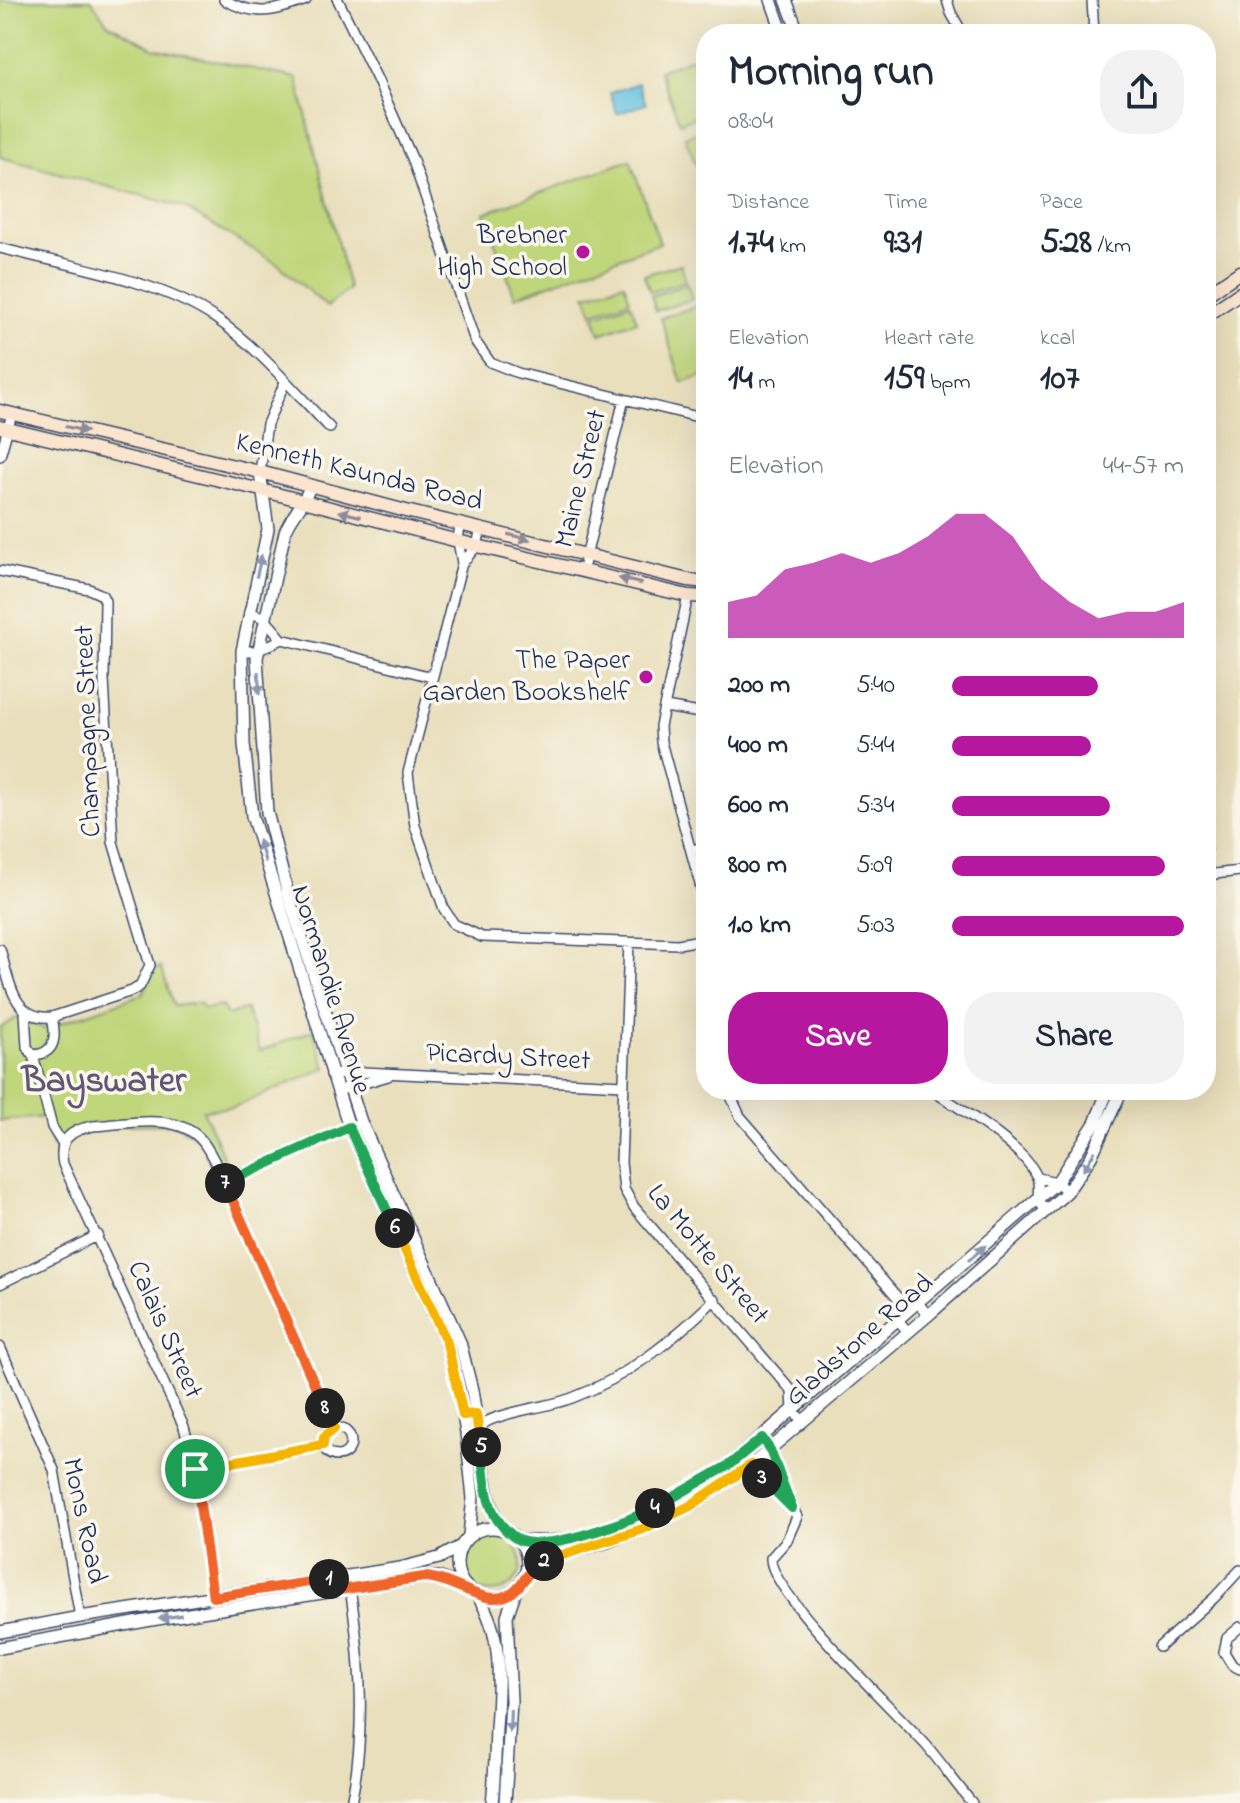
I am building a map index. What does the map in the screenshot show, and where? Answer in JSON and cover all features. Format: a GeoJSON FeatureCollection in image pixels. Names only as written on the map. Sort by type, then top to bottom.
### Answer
{"type":"FeatureCollection","features":[{"type":"Feature","properties":{"kind":"main road"},"geometry":{"type":"LineString","coordinates":[[1216,288],[1240,272]]}},
{"type":"Feature","properties":{"kind":"main road"},"geometry":{"type":"LineString","coordinates":[[1216,309],[1240,293]]}},
{"type":"Feature","properties":{"kind":"main road","name":"Kenneth Kaunda Road"},"geometry":{"type":"LineString","coordinates":[[6,412],[696,581]]}},
{"type":"Feature","properties":{"kind":"main road","name":"Kenneth Kaunda Road"},"geometry":{"type":"LineString","coordinates":[[3,428],[477,546],[696,596]]}},
{"type":"Feature","properties":{"kind":"main road"},"geometry":{"type":"LineString","coordinates":[[402,527],[406,511]]}},
{"type":"Feature","properties":{"kind":"street"},"geometry":{"type":"LineString","coordinates":[[224,0],[258,12],[282,9],[306,0]]}},
{"type":"Feature","properties":{"kind":"street"},"geometry":{"type":"LineString","coordinates":[[338,0],[412,158],[475,341],[483,354],[490,362],[508,370],[696,417]]}},
{"type":"Feature","properties":{"kind":"street"},"geometry":{"type":"LineString","coordinates":[[771,0],[779,24]]}},
{"type":"Feature","properties":{"kind":"street"},"geometry":{"type":"LineString","coordinates":[[786,0],[795,24]]}},
{"type":"Feature","properties":{"kind":"street"},"geometry":{"type":"LineString","coordinates":[[947,0],[957,24]]}},
{"type":"Feature","properties":{"kind":"street"},"geometry":{"type":"LineString","coordinates":[[1092,0],[1093,24]]}},
{"type":"Feature","properties":{"kind":"street"},"geometry":{"type":"LineString","coordinates":[[0,248],[145,285],[181,298],[227,328],[330,428]]}},
{"type":"Feature","properties":{"kind":"street"},"geometry":{"type":"LineString","coordinates":[[260,472],[267,424],[285,382]]}},
{"type":"Feature","properties":{"kind":"street","name":"Maine Street"},"geometry":{"type":"LineString","coordinates":[[583,569],[624,399]]}},
{"type":"Feature","properties":{"kind":"street"},"geometry":{"type":"LineString","coordinates":[[0,456],[6,412]]}},
{"type":"Feature","properties":{"kind":"street","name":"Normandie Avenue"},"geometry":{"type":"LineString","coordinates":[[260,472],[268,529],[242,651],[247,782],[255,829],[336,1091],[349,1127],[439,1324],[469,1414],[478,1430],[491,1505],[506,1530]]}},
{"type":"Feature","properties":{"kind":"street","name":"Normandie Avenue"},"geometry":{"type":"LineString","coordinates":[[310,486],[305,503],[287,527],[257,651],[267,812],[283,876],[361,1122],[449,1312],[468,1368],[469,1414],[466,1433],[473,1498],[469,1535]]}},
{"type":"Feature","properties":{"kind":"street"},"geometry":{"type":"LineString","coordinates":[[460,524],[458,541],[462,563],[408,773],[415,826],[449,918],[462,929],[482,937],[678,944],[696,941]]}},
{"type":"Feature","properties":{"kind":"street"},"geometry":{"type":"LineString","coordinates":[[462,563],[477,546],[481,528]]}},
{"type":"Feature","properties":{"kind":"street","name":"Champagne Street"},"geometry":{"type":"LineString","coordinates":[[0,571],[89,589],[102,595],[105,601],[104,680],[113,842],[150,965],[137,989],[52,1017],[40,1018],[25,1012]]}},
{"type":"Feature","properties":{"kind":"street"},"geometry":{"type":"LineString","coordinates":[[688,596],[660,726],[661,742],[696,869]]}},
{"type":"Feature","properties":{"kind":"street"},"geometry":{"type":"LineString","coordinates":[[249,612],[264,618],[282,639],[432,677]]}},
{"type":"Feature","properties":{"kind":"street"},"geometry":{"type":"LineString","coordinates":[[242,651],[257,651],[282,639]]}},
{"type":"Feature","properties":{"kind":"street"},"geometry":{"type":"LineString","coordinates":[[665,707],[696,712]]}},
{"type":"Feature","properties":{"kind":"street"},"geometry":{"type":"LineString","coordinates":[[247,782],[263,781]]}},
{"type":"Feature","properties":{"kind":"street"},"geometry":{"type":"LineString","coordinates":[[691,850],[696,849]]}},
{"type":"Feature","properties":{"kind":"street"},"geometry":{"type":"LineString","coordinates":[[1216,874],[1240,871]]}},
{"type":"Feature","properties":{"kind":"street","name":"La Motte Street"},"geometry":{"type":"LineString","coordinates":[[629,942],[622,1177],[627,1197],[792,1391]]}},
{"type":"Feature","properties":{"kind":"street","name":"Calais Street"},"geometry":{"type":"LineString","coordinates":[[0,949],[15,996],[25,1012],[27,1047],[33,1055],[52,1127],[65,1140],[63,1164],[184,1427],[195,1469],[214,1602]]}},
{"type":"Feature","properties":{"kind":"street"},"geometry":{"type":"LineString","coordinates":[[33,1055],[41,1054],[53,1045],[52,1017]]}},
{"type":"Feature","properties":{"kind":"street","name":"Picardy Street"},"geometry":{"type":"LineString","coordinates":[[331,1075],[344,1072],[623,1085]]}},
{"type":"Feature","properties":{"kind":"street","name":"Picardy Street"},"geometry":{"type":"LineString","coordinates":[[336,1091],[391,1075]]}},
{"type":"Feature","properties":{"kind":"street"},"geometry":{"type":"LineString","coordinates":[[733,1100],[740,1116],[898,1298],[918,1303],[928,1315]]}},
{"type":"Feature","properties":{"kind":"street"},"geometry":{"type":"LineString","coordinates":[[946,1100],[1008,1143],[1038,1178],[1042,1205]]}},
{"type":"Feature","properties":{"kind":"street","name":"Gladstone Road"},"geometry":{"type":"LineString","coordinates":[[525,1577],[533,1567],[552,1557],[607,1542],[676,1513],[770,1450],[928,1315],[1042,1205],[1095,1123],[1104,1100]]}},
{"type":"Feature","properties":{"kind":"street","name":"Gladstone Road"},"geometry":{"type":"LineString","coordinates":[[519,1540],[553,1542],[572,1539],[628,1519],[671,1500],[742,1454],[918,1303],[1042,1205],[1067,1192],[1091,1157],[1118,1100]]}},
{"type":"Feature","properties":{"kind":"street"},"geometry":{"type":"LineString","coordinates":[[225,1182],[361,1122]]}},
{"type":"Feature","properties":{"kind":"street"},"geometry":{"type":"LineString","coordinates":[[65,1140],[82,1127],[171,1123],[189,1131],[204,1143],[225,1182],[334,1429]]}},
{"type":"Feature","properties":{"kind":"street"},"geometry":{"type":"LineString","coordinates":[[1038,1178],[1057,1182],[1067,1192]]}},
{"type":"Feature","properties":{"kind":"street"},"geometry":{"type":"LineString","coordinates":[[0,1284],[98,1235]]}},
{"type":"Feature","properties":{"kind":"street"},"geometry":{"type":"LineString","coordinates":[[898,1298],[898,1320],[908,1332]]}},
{"type":"Feature","properties":{"kind":"street"},"geometry":{"type":"LineString","coordinates":[[466,1433],[478,1430],[488,1421],[545,1407],[602,1385],[630,1370],[715,1299]]}},
{"type":"Feature","properties":{"kind":"street","name":"Mons Road"},"geometry":{"type":"LineString","coordinates":[[1,1352],[54,1470],[79,1618]]}},
{"type":"Feature","properties":{"kind":"street"},"geometry":{"type":"LineString","coordinates":[[803,1421],[793,1411],[792,1391],[812,1395],[822,1405]]}},
{"type":"Feature","properties":{"kind":"street"},"geometry":{"type":"LineString","coordinates":[[469,1414],[488,1421]]}},
{"type":"Feature","properties":{"kind":"street"},"geometry":{"type":"LineString","coordinates":[[334,1429],[342,1429],[351,1442],[349,1450],[343,1455],[335,1456],[323,1445],[324,1437],[334,1429]]}},
{"type":"Feature","properties":{"kind":"street"},"geometry":{"type":"LineString","coordinates":[[762,1438],[770,1450],[797,1517],[787,1540],[771,1558],[773,1572],[795,1604],[929,1749],[972,1803]]}},
{"type":"Feature","properties":{"kind":"street"},"geometry":{"type":"LineString","coordinates":[[195,1469],[323,1445]]}},
{"type":"Feature","properties":{"kind":"street"},"geometry":{"type":"LineString","coordinates":[[742,1454],[792,1508]]}},
{"type":"Feature","properties":{"kind":"street"},"geometry":{"type":"LineString","coordinates":[[492,1803],[498,1651],[491,1619],[461,1581],[456,1564],[461,1546],[469,1535],[493,1527],[506,1530],[519,1540],[527,1557],[525,1577],[516,1589],[507,1616],[511,1701],[505,1803]]}},
{"type":"Feature","properties":{"kind":"street"},"geometry":{"type":"LineString","coordinates":[[349,1584],[425,1563],[461,1546]]}},
{"type":"Feature","properties":{"kind":"street"},"geometry":{"type":"LineString","coordinates":[[1159,1647],[1229,1585],[1240,1570]]}},
{"type":"Feature","properties":{"kind":"street"},"geometry":{"type":"LineString","coordinates":[[14,1645],[3,1631],[79,1618],[349,1584],[438,1577],[472,1592],[498,1598],[516,1589]]}},
{"type":"Feature","properties":{"kind":"street"},"geometry":{"type":"LineString","coordinates":[[349,1584],[360,1673],[358,1762],[351,1803]]}},
{"type":"Feature","properties":{"kind":"street"},"geometry":{"type":"LineString","coordinates":[[0,1648],[214,1602]]}},
{"type":"Feature","properties":{"kind":"street"},"geometry":{"type":"LineString","coordinates":[[79,1618],[93,1629]]}},
{"type":"Feature","properties":{"kind":"street"},"geometry":{"type":"LineString","coordinates":[[71,1633],[79,1618]]}},
{"type":"Feature","properties":{"kind":"street"},"geometry":{"type":"LineString","coordinates":[[1240,1627],[1227,1638],[1224,1652],[1226,1659],[1240,1669]]}},
{"type":"Feature","properties":{"kind":"green space"},"geometry":{"type":"Polygon","coordinates":[[[0,0],[91,0],[107,23],[153,48],[297,78],[349,289],[327,307],[279,265],[183,207],[0,157],[0,0]]]}},
{"type":"Feature","properties":{"kind":"green space"},"geometry":{"type":"Polygon","coordinates":[[[696,56],[696,116],[680,123],[659,71],[696,56]]]}},
{"type":"Feature","properties":{"kind":"green space"},"geometry":{"type":"Polygon","coordinates":[[[696,132],[696,164],[685,137],[696,132]]]}},
{"type":"Feature","properties":{"kind":"green space"},"geometry":{"type":"Polygon","coordinates":[[[630,160],[660,243],[515,297],[484,213],[630,160]]]}},
{"type":"Feature","properties":{"kind":"green space"},"geometry":{"type":"Polygon","coordinates":[[[681,264],[686,281],[650,292],[644,275],[681,264]]]}},
{"type":"Feature","properties":{"kind":"green space"},"geometry":{"type":"Polygon","coordinates":[[[624,283],[630,300],[593,313],[586,295],[624,283]]]}},
{"type":"Feature","properties":{"kind":"green space"},"geometry":{"type":"Polygon","coordinates":[[[687,284],[692,299],[656,311],[651,296],[687,284]]]}},
{"type":"Feature","properties":{"kind":"green space"},"geometry":{"type":"Polygon","coordinates":[[[630,303],[637,321],[600,334],[594,316],[630,303]]]}},
{"type":"Feature","properties":{"kind":"green space"},"geometry":{"type":"Polygon","coordinates":[[[696,306],[696,378],[682,383],[661,318],[696,306]]]}},
{"type":"Feature","properties":{"kind":"green space"},"geometry":{"type":"Polygon","coordinates":[[[161,967],[174,1006],[199,1003],[205,1009],[222,1006],[227,1015],[246,1009],[260,1051],[313,1030],[326,1068],[234,1107],[203,1110],[226,1163],[241,1170],[225,1178],[210,1146],[175,1124],[85,1126],[58,1150],[53,1146],[45,1117],[0,1121],[0,1028],[18,1017],[44,1029],[142,994],[155,969],[161,967]]]}},
{"type":"Feature","properties":{"kind":"green space"},"geometry":{"type":"Polygon","coordinates":[[[492,1534],[513,1542],[521,1563],[513,1584],[492,1592],[471,1584],[463,1563],[471,1542],[492,1534]]]}},
{"type":"Feature","properties":{"kind":"water"},"geometry":{"type":"Polygon","coordinates":[[[638,83],[646,104],[617,114],[610,93],[638,83]]]}},
{"type":"Feature","properties":{"kind":"place","name":"Brebner High School"},"geometry":{"type":"Point","coordinates":[583,252]}},
{"type":"Feature","properties":{"kind":"place","name":"The Paper Garden Bookshelf"},"geometry":{"type":"Point","coordinates":[646,677]}},
{"type":"Feature","properties":{"kind":"district","name":"Bayswater"},"geometry":{"type":"Point","coordinates":[104,1082]}},
{"type":"Feature","properties":{"kind":"route"},"geometry":{"type":"LineString","coordinates":[[349,1127],[447,1343],[463,1415],[476,1414],[488,1494],[496,1518],[506,1530],[519,1540],[553,1542],[572,1539],[628,1519],[671,1500],[701,1482],[729,1465],[762,1438],[770,1450],[792,1508],[751,1465],[690,1506],[643,1529],[539,1563],[516,1589],[498,1598],[477,1595],[438,1577],[339,1590],[338,1578],[213,1597],[195,1469],[323,1445],[326,1433],[334,1429],[225,1182],[349,1127]]}}]}
